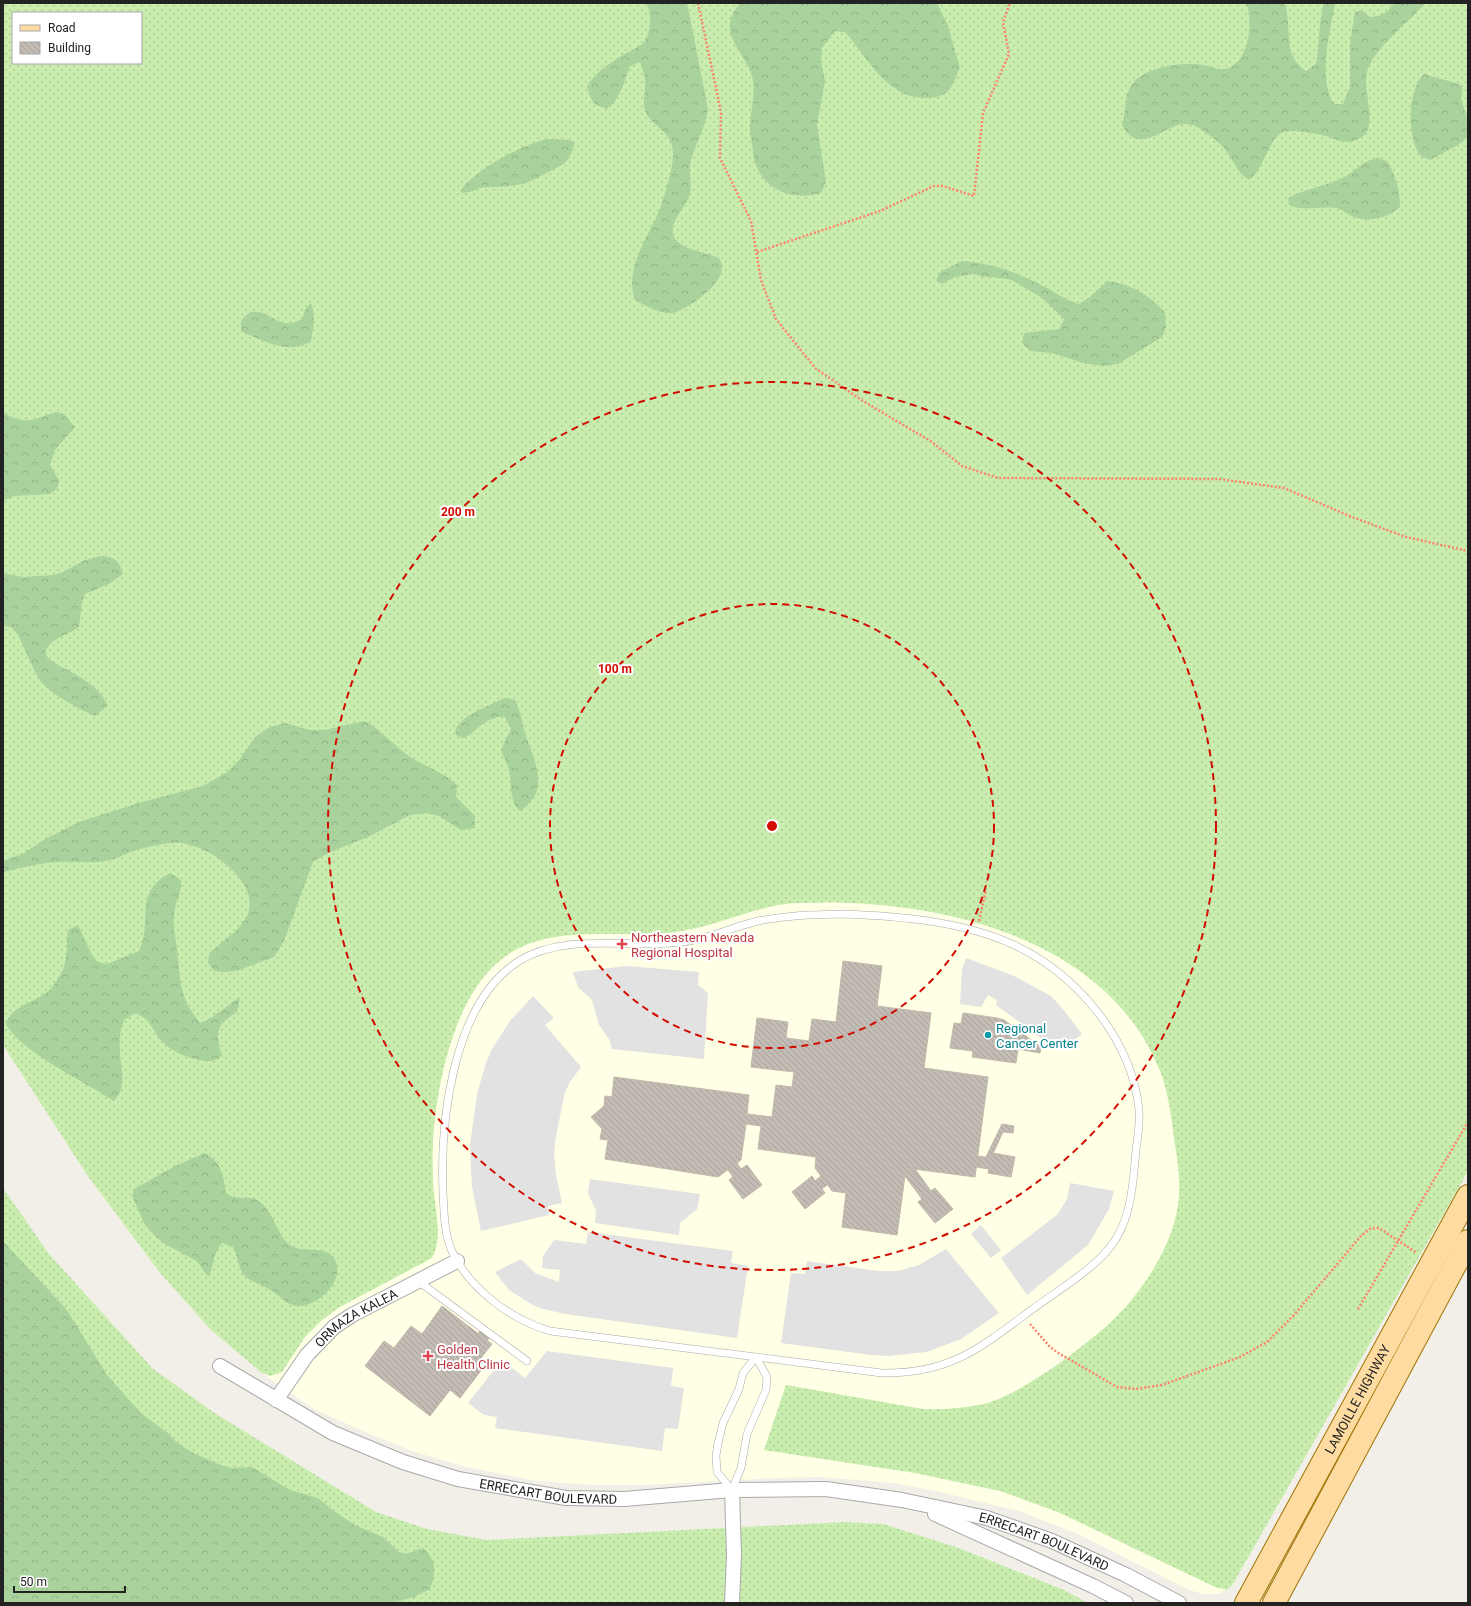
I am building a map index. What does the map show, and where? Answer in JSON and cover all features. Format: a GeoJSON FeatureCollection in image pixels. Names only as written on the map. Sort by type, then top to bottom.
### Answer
{"type":"FeatureCollection","features":[{"type":"Feature","properties":{"kind":"main road","name":"LAMOILLE HIGHWAY"},"geometry":{"type":"LineString","coordinates":[[1246,1603],[1468,1196]]}},
{"type":"Feature","properties":{"kind":"main road","name":"LAMOILLE HIGHWAY"},"geometry":{"type":"LineString","coordinates":[[1274,1603],[1468,1241]]}},
{"type":"Feature","properties":{"kind":"street","name":"ORMAZA KALEA"},"geometry":{"type":"LineString","coordinates":[[276,1400],[307,1355],[334,1327],[352,1315],[457,1261]]}},
{"type":"Feature","properties":{"kind":"street","name":"ERRECART BOULEVARD"},"geometry":{"type":"LineString","coordinates":[[220,1366],[333,1433],[403,1462],[458,1479],[566,1498],[624,1499],[732,1490],[826,1489],[902,1500],[987,1518],[1052,1541],[1126,1575],[1179,1603]]}},
{"type":"Feature","properties":{"kind":"street"},"geometry":{"type":"LineString","coordinates":[[732,1490],[734,1555],[732,1603]]}},
{"type":"Feature","properties":{"kind":"street","name":"ERRECART BOULEVARD"},"geometry":{"type":"LineString","coordinates":[[902,1500],[968,1527],[1126,1603]]}},
{"type":"Feature","properties":{"kind":"lane"},"geometry":{"type":"LineString","coordinates":[[843,914],[873,916],[944,924],[977,931],[1012,944],[1028,952],[1064,978],[1086,1000],[1109,1028],[1124,1057],[1133,1079],[1139,1111],[1132,1190],[1129,1206],[1119,1234],[1112,1245],[1094,1262],[1023,1316],[960,1359],[946,1365],[915,1371],[882,1373],[570,1334],[534,1326],[516,1317],[492,1299],[468,1276],[457,1261],[447,1237],[444,1208],[442,1156],[448,1098],[456,1064],[474,1012],[490,986],[519,961],[551,948],[562,946],[645,945],[684,942],[754,922],[790,916],[843,914]]}},
{"type":"Feature","properties":{"kind":"lane"},"geometry":{"type":"LineString","coordinates":[[418,1281],[527,1361]]}},
{"type":"Feature","properties":{"kind":"lane"},"geometry":{"type":"LineString","coordinates":[[756,1357],[766,1377],[766,1390],[744,1442],[741,1468],[732,1490],[717,1472],[716,1456],[718,1443],[723,1423],[739,1389],[743,1373],[756,1357]]}},
{"type":"Feature","properties":{"kind":"path"},"geometry":{"type":"LineString","coordinates":[[698,3],[721,112],[720,158],[751,221],[762,280],[776,319],[815,368],[863,401],[932,442],[962,466],[998,478],[1219,479],[1284,488],[1352,517],[1406,537],[1468,551]]}},
{"type":"Feature","properties":{"kind":"path"},"geometry":{"type":"LineString","coordinates":[[756,252],[880,211],[934,186],[943,186],[974,196],[983,113],[1009,54],[1003,22],[1010,3]]}},
{"type":"Feature","properties":{"kind":"path"},"geometry":{"type":"LineString","coordinates":[[977,931],[986,890]]}},
{"type":"Feature","properties":{"kind":"path"},"geometry":{"type":"LineString","coordinates":[[1358,1309],[1468,1122]]}},
{"type":"Feature","properties":{"kind":"path"},"geometry":{"type":"LineString","coordinates":[[1023,1316],[1050,1346],[1090,1372],[1117,1386],[1136,1389],[1147,1388],[1240,1357],[1267,1342],[1294,1315],[1366,1231],[1371,1228],[1379,1228],[1432,1262]]}},
{"type":"Feature","properties":{"kind":"shaded area","name":"Northeastern Nevada Regional Hospital"},"geometry":{"type":"Polygon","coordinates":[[[925,358],[1413,1265],[1233,1584],[1219,1594],[1202,1594],[1187,1589],[1078,1534],[1019,1511],[936,1491],[893,1483],[820,1477],[644,1485],[592,1485],[537,1481],[466,1467],[415,1452],[365,1432],[312,1408],[262,1373],[211,1330],[161,1274],[87,1175],[3,1045],[3,844],[925,358]]]}},
{"type":"Feature","properties":{"kind":"shaded area"},"geometry":{"type":"Polygon","coordinates":[[[966,958],[1014,976],[1051,996],[1082,1034],[1060,1050],[1054,1043],[1042,1039],[996,1005],[997,1000],[988,995],[981,1007],[960,1004],[962,970],[966,958]]]}},
{"type":"Feature","properties":{"kind":"shaded area"},"geometry":{"type":"Polygon","coordinates":[[[627,966],[699,972],[698,985],[708,993],[704,1059],[612,1049],[609,1039],[599,1025],[592,1000],[578,987],[573,972],[627,966]]]}},
{"type":"Feature","properties":{"kind":"shaded area"},"geometry":{"type":"Polygon","coordinates":[[[533,996],[554,1018],[545,1025],[581,1067],[565,1092],[556,1136],[554,1153],[556,1175],[562,1203],[548,1206],[549,1215],[481,1231],[472,1187],[470,1145],[477,1094],[486,1063],[492,1049],[510,1021],[533,996]]]}},
{"type":"Feature","properties":{"kind":"shaded area"},"geometry":{"type":"Polygon","coordinates":[[[590,1179],[700,1194],[697,1209],[680,1223],[679,1235],[595,1223],[596,1211],[588,1193],[590,1179]]]}},
{"type":"Feature","properties":{"kind":"shaded area"},"geometry":{"type":"Polygon","coordinates":[[[1070,1183],[1114,1191],[1109,1209],[1088,1245],[1027,1295],[1001,1258],[1058,1214],[1067,1199],[1070,1183]]]}},
{"type":"Feature","properties":{"kind":"shaded area"},"geometry":{"type":"Polygon","coordinates":[[[981,1225],[1001,1250],[991,1258],[971,1234],[981,1225]]]}},
{"type":"Feature","properties":{"kind":"shaded area"},"geometry":{"type":"Polygon","coordinates":[[[588,1232],[733,1251],[731,1263],[748,1266],[737,1338],[565,1314],[543,1309],[531,1304],[509,1290],[495,1272],[521,1259],[535,1273],[559,1282],[560,1270],[542,1268],[543,1256],[554,1240],[586,1244],[588,1232]]]}},
{"type":"Feature","properties":{"kind":"shaded area"},"geometry":{"type":"Polygon","coordinates":[[[946,1249],[999,1313],[961,1339],[927,1352],[889,1356],[781,1343],[791,1273],[805,1274],[807,1261],[878,1271],[898,1271],[919,1265],[946,1249]]]}},
{"type":"Feature","properties":{"kind":"shaded area"},"geometry":{"type":"Polygon","coordinates":[[[547,1351],[673,1368],[671,1386],[684,1388],[678,1429],[665,1428],[662,1451],[495,1428],[497,1417],[484,1415],[468,1403],[502,1360],[525,1378],[547,1351]]]}},
{"type":"Feature","properties":{"kind":"green space"},"geometry":{"type":"Polygon","coordinates":[[[3,3],[1468,3],[1468,1171],[1233,1584],[1227,1590],[1215,1587],[1058,1512],[1000,1491],[915,1473],[764,1450],[786,1385],[923,1409],[961,1408],[984,1404],[1020,1389],[1057,1365],[1109,1324],[1125,1308],[1147,1279],[1166,1245],[1173,1228],[1177,1210],[1179,1180],[1172,1120],[1164,1082],[1157,1064],[1131,1019],[1095,983],[1053,954],[1005,932],[954,917],[901,907],[849,903],[799,903],[785,904],[756,910],[687,930],[662,933],[583,934],[557,937],[533,943],[510,953],[489,971],[476,987],[465,1007],[448,1053],[437,1101],[434,1123],[433,1183],[438,1232],[436,1250],[432,1258],[338,1308],[321,1321],[305,1337],[282,1372],[271,1376],[262,1373],[211,1330],[161,1274],[87,1175],[3,1045],[3,3]]]}},
{"type":"Feature","properties":{"kind":"green space"},"geometry":{"type":"Polygon","coordinates":[[[647,3],[687,3],[708,109],[705,123],[690,164],[690,195],[674,224],[673,236],[677,241],[686,247],[719,258],[722,266],[721,273],[717,280],[704,295],[679,311],[673,313],[663,313],[635,300],[632,288],[632,277],[638,254],[659,211],[666,191],[673,161],[670,140],[646,113],[644,103],[645,80],[640,62],[630,66],[619,95],[607,109],[593,102],[587,87],[592,79],[605,67],[644,43],[650,23],[650,13],[647,3]]]}},
{"type":"Feature","properties":{"kind":"green space"},"geometry":{"type":"Polygon","coordinates":[[[740,3],[937,3],[948,26],[960,68],[951,87],[945,94],[930,98],[911,96],[899,91],[878,74],[845,32],[835,31],[822,48],[821,61],[825,81],[817,125],[826,182],[821,193],[800,196],[790,194],[772,187],[759,172],[754,160],[750,132],[750,119],[754,93],[753,80],[750,69],[734,42],[730,24],[733,14],[740,3]]]}},
{"type":"Feature","properties":{"kind":"green space"},"geometry":{"type":"Polygon","coordinates":[[[1246,3],[1284,3],[1287,12],[1290,48],[1298,64],[1306,71],[1316,64],[1324,3],[1335,3],[1326,54],[1326,81],[1334,104],[1343,104],[1350,87],[1350,43],[1355,12],[1362,10],[1370,17],[1374,17],[1387,11],[1394,3],[1425,3],[1392,36],[1371,63],[1366,79],[1370,115],[1367,131],[1363,136],[1353,141],[1344,142],[1317,134],[1288,131],[1284,132],[1274,140],[1259,169],[1249,180],[1238,170],[1222,146],[1196,127],[1187,124],[1179,125],[1145,139],[1137,139],[1129,135],[1122,125],[1128,91],[1134,82],[1148,72],[1167,66],[1186,64],[1203,65],[1224,69],[1232,66],[1239,60],[1244,52],[1249,31],[1246,3]]]}},
{"type":"Feature","properties":{"kind":"green space"},"geometry":{"type":"Polygon","coordinates":[[[1424,74],[1459,84],[1462,88],[1461,100],[1468,120],[1468,136],[1458,145],[1430,160],[1421,156],[1416,148],[1411,126],[1412,101],[1419,81],[1424,74]]]}},
{"type":"Feature","properties":{"kind":"green space"},"geometry":{"type":"Polygon","coordinates":[[[547,139],[570,140],[575,143],[569,158],[564,164],[527,183],[510,186],[479,188],[463,193],[460,191],[476,175],[499,159],[536,142],[547,139]]]}},
{"type":"Feature","properties":{"kind":"green space"},"geometry":{"type":"Polygon","coordinates":[[[1378,158],[1387,161],[1393,172],[1398,188],[1400,207],[1391,214],[1372,219],[1360,219],[1337,208],[1300,208],[1289,205],[1288,198],[1346,176],[1365,163],[1378,158]]]}},
{"type":"Feature","properties":{"kind":"green space"},"geometry":{"type":"Polygon","coordinates":[[[962,261],[994,266],[1013,272],[1079,304],[1090,297],[1107,281],[1132,287],[1152,300],[1165,312],[1166,328],[1162,337],[1118,364],[1104,366],[1083,363],[1052,353],[1030,351],[1022,343],[1024,333],[1059,329],[1064,319],[1042,298],[1012,280],[983,277],[973,274],[955,277],[942,284],[936,281],[940,272],[962,261]]]}},
{"type":"Feature","properties":{"kind":"green space"},"geometry":{"type":"Polygon","coordinates":[[[311,303],[314,317],[311,341],[303,345],[285,347],[242,332],[242,321],[246,315],[251,312],[260,312],[284,323],[291,323],[302,319],[305,310],[311,303]]]}},
{"type":"Feature","properties":{"kind":"green space"},"geometry":{"type":"Polygon","coordinates":[[[57,412],[64,414],[75,427],[55,450],[50,465],[59,480],[57,489],[50,494],[15,496],[3,501],[3,413],[20,419],[31,420],[57,412]]]}},
{"type":"Feature","properties":{"kind":"green space"},"geometry":{"type":"Polygon","coordinates":[[[101,556],[110,557],[116,560],[123,574],[109,584],[85,594],[82,602],[79,627],[50,644],[45,654],[54,663],[78,676],[97,690],[108,705],[95,716],[68,702],[43,684],[15,632],[12,628],[3,626],[3,573],[23,577],[52,575],[61,573],[85,560],[101,556]]]}},
{"type":"Feature","properties":{"kind":"green space"},"geometry":{"type":"Polygon","coordinates":[[[508,698],[515,700],[517,704],[538,776],[538,785],[535,794],[530,803],[520,811],[516,807],[512,798],[508,767],[501,750],[511,729],[505,717],[493,718],[464,738],[458,737],[455,731],[458,725],[469,716],[482,708],[502,699],[508,698]]]}},
{"type":"Feature","properties":{"kind":"green space"},"geometry":{"type":"Polygon","coordinates":[[[365,721],[378,729],[412,758],[441,774],[457,785],[456,797],[475,816],[475,828],[461,830],[439,816],[427,813],[410,815],[368,837],[328,853],[313,862],[284,941],[274,957],[237,971],[214,971],[208,963],[209,954],[238,929],[246,917],[249,910],[249,898],[244,885],[236,874],[211,854],[198,848],[185,844],[173,843],[156,845],[139,849],[114,859],[93,862],[50,863],[3,872],[3,861],[24,853],[45,839],[79,822],[142,802],[203,786],[227,772],[239,760],[255,737],[270,727],[285,723],[310,730],[324,730],[365,721]]]}},
{"type":"Feature","properties":{"kind":"green space"},"geometry":{"type":"Polygon","coordinates":[[[170,873],[181,880],[173,923],[177,945],[180,979],[184,996],[200,1023],[211,1018],[240,997],[237,1012],[224,1021],[221,1026],[218,1041],[222,1056],[211,1061],[190,1058],[176,1052],[164,1044],[145,1018],[135,1013],[124,1020],[120,1043],[122,1083],[121,1089],[114,1101],[39,1055],[13,1034],[6,1024],[8,1018],[17,1009],[46,993],[52,988],[64,967],[68,930],[78,925],[91,953],[97,962],[107,964],[139,951],[145,929],[147,898],[151,889],[158,881],[170,873]]]}},
{"type":"Feature","properties":{"kind":"green space"},"geometry":{"type":"Polygon","coordinates":[[[205,1153],[215,1161],[221,1170],[226,1193],[236,1197],[256,1199],[260,1202],[269,1213],[288,1244],[299,1249],[321,1250],[330,1254],[334,1258],[337,1266],[337,1274],[330,1289],[323,1296],[316,1301],[301,1306],[296,1306],[287,1302],[264,1286],[246,1277],[240,1269],[233,1247],[222,1243],[215,1256],[208,1277],[197,1261],[163,1243],[150,1231],[144,1223],[132,1196],[134,1189],[175,1166],[205,1153]]]}},
{"type":"Feature","properties":{"kind":"green space"},"geometry":{"type":"Polygon","coordinates":[[[3,1188],[49,1254],[153,1369],[213,1412],[376,1512],[427,1529],[486,1540],[845,1522],[883,1524],[956,1547],[1064,1590],[1088,1603],[3,1603],[3,1188]]]}},
{"type":"Feature","properties":{"kind":"green space"},"geometry":{"type":"Polygon","coordinates":[[[3,1241],[67,1310],[107,1375],[142,1414],[169,1434],[176,1442],[195,1454],[221,1465],[231,1468],[252,1467],[290,1490],[318,1498],[335,1512],[355,1525],[383,1537],[399,1552],[406,1554],[423,1548],[431,1558],[434,1567],[430,1589],[414,1597],[392,1603],[3,1603],[3,1241]]]}},
{"type":"Feature","properties":{"kind":"building"},"geometry":{"type":"Polygon","coordinates":[[[843,961],[882,966],[877,1006],[931,1013],[924,1068],[988,1077],[975,1177],[906,1168],[897,1235],[842,1227],[846,1193],[832,1191],[815,1168],[816,1157],[758,1149],[761,1126],[746,1124],[741,1160],[718,1177],[605,1159],[608,1140],[600,1139],[602,1129],[591,1117],[604,1106],[605,1096],[612,1097],[614,1077],[749,1095],[747,1114],[772,1117],[776,1085],[792,1087],[794,1072],[751,1067],[757,1018],[788,1022],[786,1038],[809,1041],[812,1019],[836,1022],[843,961]]]}},
{"type":"Feature","properties":{"kind":"building","name":"Regional Cancer Center"},"geometry":{"type":"Polygon","coordinates":[[[963,1013],[1004,1020],[1041,1047],[1040,1053],[1018,1049],[1016,1063],[972,1057],[973,1051],[950,1048],[954,1023],[961,1024],[963,1013]]]}},
{"type":"Feature","properties":{"kind":"building"},"geometry":{"type":"Polygon","coordinates":[[[1002,1124],[1014,1126],[1013,1133],[1003,1132],[991,1158],[986,1157],[1002,1124]]]}},
{"type":"Feature","properties":{"kind":"building"},"geometry":{"type":"Polygon","coordinates":[[[993,1153],[1015,1157],[1011,1177],[988,1173],[989,1169],[976,1167],[978,1156],[991,1158],[993,1153]]]}},
{"type":"Feature","properties":{"kind":"building"},"geometry":{"type":"Polygon","coordinates":[[[737,1163],[741,1169],[747,1165],[762,1185],[743,1199],[729,1180],[733,1177],[728,1170],[737,1163]]]}},
{"type":"Feature","properties":{"kind":"building"},"geometry":{"type":"Polygon","coordinates":[[[906,1168],[915,1169],[931,1191],[935,1188],[953,1209],[935,1223],[918,1202],[922,1199],[905,1176],[906,1168]]]}},
{"type":"Feature","properties":{"kind":"building"},"geometry":{"type":"Polygon","coordinates":[[[812,1176],[815,1181],[821,1176],[827,1185],[822,1189],[825,1193],[805,1209],[792,1192],[812,1176]]]}},
{"type":"Feature","properties":{"kind":"building","name":"Golden Health Clinic"},"geometry":{"type":"Polygon","coordinates":[[[442,1306],[492,1344],[477,1363],[483,1368],[460,1398],[450,1390],[430,1416],[365,1366],[384,1341],[394,1348],[411,1326],[422,1334],[442,1306]]]}},
{"type":"Feature","properties":{"kind":"building"},"geometry":{"type":"Polygon","coordinates":[[[484,1325],[493,1332],[487,1341],[478,1334],[484,1325]]]}},
{"type":"Feature","properties":{"kind":"place","name":"Northeastern Nevada Regional Hospital"},"geometry":{"type":"Point","coordinates":[622,944]}},
{"type":"Feature","properties":{"kind":"place","name":"Regional Cancer Center"},"geometry":{"type":"Point","coordinates":[988,1035]}},
{"type":"Feature","properties":{"kind":"place","name":"Golden Health Clinic"},"geometry":{"type":"Point","coordinates":[428,1356]}}]}
